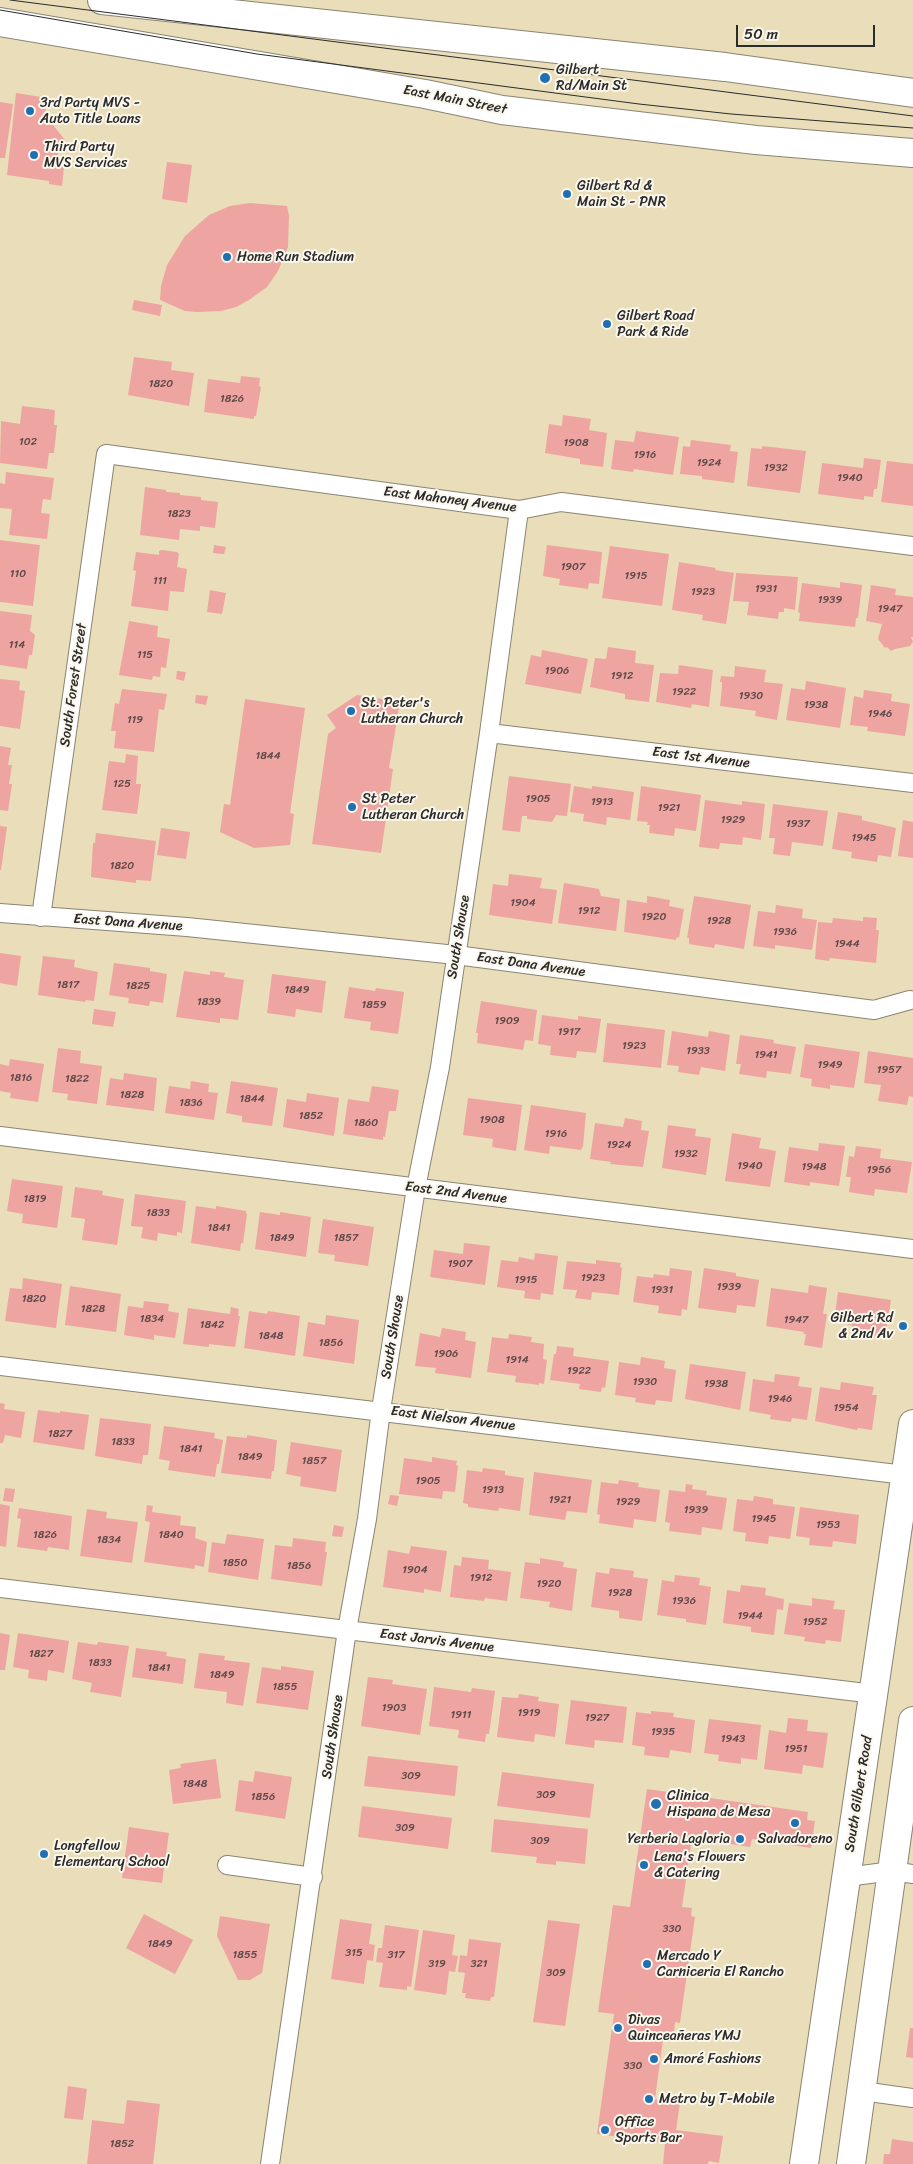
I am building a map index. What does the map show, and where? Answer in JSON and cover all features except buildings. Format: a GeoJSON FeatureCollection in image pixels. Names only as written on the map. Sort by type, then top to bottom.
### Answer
{"type":"FeatureCollection","features":[{"type":"Feature","properties":{"kind":"main road"},"geometry":{"type":"LineString","coordinates":[[102,0],[725,67],[913,93]]}},
{"type":"Feature","properties":{"kind":"main road","name":"East Main Street"},"geometry":{"type":"LineString","coordinates":[[0,22],[424,94],[502,110],[756,140],[913,153]]}},
{"type":"Feature","properties":{"kind":"main road","name":"South Gilbert Road"},"geometry":{"type":"LineString","coordinates":[[804,2164],[913,1424]]}},
{"type":"Feature","properties":{"kind":"main road"},"geometry":{"type":"LineString","coordinates":[[851,2164],[862,2092],[902,1872],[913,1720]]}},
{"type":"Feature","properties":{"kind":"street","name":"East Mahoney Avenue"},"geometry":{"type":"LineString","coordinates":[[106,454],[519,510],[561,502],[913,546]]}},
{"type":"Feature","properties":{"kind":"street","name":"South Forest Street"},"geometry":{"type":"LineString","coordinates":[[41,917],[106,454]]}},
{"type":"Feature","properties":{"kind":"street","name":"South Shouse"},"geometry":{"type":"LineString","coordinates":[[270,2164],[313,1877],[347,1630],[367,1519],[381,1410],[416,1188],[440,1067],[489,734],[519,510]]}},
{"type":"Feature","properties":{"kind":"street","name":"East 1st Avenue"},"geometry":{"type":"LineString","coordinates":[[489,734],[913,783]]}},
{"type":"Feature","properties":{"kind":"street","name":"East Dana Avenue"},"geometry":{"type":"LineString","coordinates":[[0,914],[187,927],[456,955],[874,1010],[910,1000]]}},
{"type":"Feature","properties":{"kind":"street","name":"East 2nd Avenue"},"geometry":{"type":"LineString","coordinates":[[0,1136],[913,1249]]}},
{"type":"Feature","properties":{"kind":"street","name":"East Nielson Avenue"},"geometry":{"type":"LineString","coordinates":[[0,1366],[381,1410],[906,1475]]}},
{"type":"Feature","properties":{"kind":"street","name":"East Jarvis Avenue"},"geometry":{"type":"LineString","coordinates":[[0,1588],[874,1694]]}},
{"type":"Feature","properties":{"kind":"street"},"geometry":{"type":"LineString","coordinates":[[227,1865],[313,1877]]}},
{"type":"Feature","properties":{"kind":"street"},"geometry":{"type":"LineString","coordinates":[[846,1877],[902,1872]]}},
{"type":"Feature","properties":{"kind":"street"},"geometry":{"type":"LineString","coordinates":[[862,2092],[913,2098]]}},
{"type":"Feature","properties":{"kind":"tram line"},"geometry":{"type":"LineString","coordinates":[[10,0],[913,116]]}},
{"type":"Feature","properties":{"kind":"tram line"},"geometry":{"type":"LineString","coordinates":[[0,10],[257,54],[639,104],[731,114],[913,128]]}},
{"type":"Feature","properties":{"kind":"place","name":"Gilbert Rd/Main St"},"geometry":{"type":"Point","coordinates":[545,78]}},
{"type":"Feature","properties":{"kind":"place","name":"3rd Party MVS - Auto Title Loans"},"geometry":{"type":"Point","coordinates":[30,111]}},
{"type":"Feature","properties":{"kind":"place","name":"Third Party MVS Services"},"geometry":{"type":"Point","coordinates":[34,155]}},
{"type":"Feature","properties":{"kind":"place","name":"Gilbert Rd & Main St - PNR"},"geometry":{"type":"Point","coordinates":[567,194]}},
{"type":"Feature","properties":{"kind":"place","name":"Home Run Stadium"},"geometry":{"type":"Point","coordinates":[227,257]}},
{"type":"Feature","properties":{"kind":"place","name":"Gilbert Road Park & Ride"},"geometry":{"type":"Point","coordinates":[607,324]}},
{"type":"Feature","properties":{"kind":"place","name":"St. Peter's Lutheran Church"},"geometry":{"type":"Point","coordinates":[351,711]}},
{"type":"Feature","properties":{"kind":"place","name":"St Peter Lutheran Church"},"geometry":{"type":"Point","coordinates":[352,807]}},
{"type":"Feature","properties":{"kind":"place","name":"Gilbert Rd & 2nd Av"},"geometry":{"type":"Point","coordinates":[903,1326]}},
{"type":"Feature","properties":{"kind":"place","name":"Clinica Hispana de Mesa"},"geometry":{"type":"Point","coordinates":[656,1804]}},
{"type":"Feature","properties":{"kind":"place","name":"Salvadoreno"},"geometry":{"type":"Point","coordinates":[795,1823]}},
{"type":"Feature","properties":{"kind":"place","name":"Yerberia Lagloria"},"geometry":{"type":"Point","coordinates":[740,1839]}},
{"type":"Feature","properties":{"kind":"place","name":"Longfellow Elementary School"},"geometry":{"type":"Point","coordinates":[44,1854]}},
{"type":"Feature","properties":{"kind":"place","name":"Lena's Flowers & Catering"},"geometry":{"type":"Point","coordinates":[644,1865]}},
{"type":"Feature","properties":{"kind":"place","name":"Mercado Y Carniceria El Rancho"},"geometry":{"type":"Point","coordinates":[647,1964]}},
{"type":"Feature","properties":{"kind":"place","name":"Divas Quinceañeras YMJ"},"geometry":{"type":"Point","coordinates":[618,2028]}},
{"type":"Feature","properties":{"kind":"place","name":"Amoré Fashions"},"geometry":{"type":"Point","coordinates":[654,2059]}},
{"type":"Feature","properties":{"kind":"place","name":"Metro by T-Mobile"},"geometry":{"type":"Point","coordinates":[649,2099]}},
{"type":"Feature","properties":{"kind":"place","name":"Office Sports Bar"},"geometry":{"type":"Point","coordinates":[605,2130]}}]}
